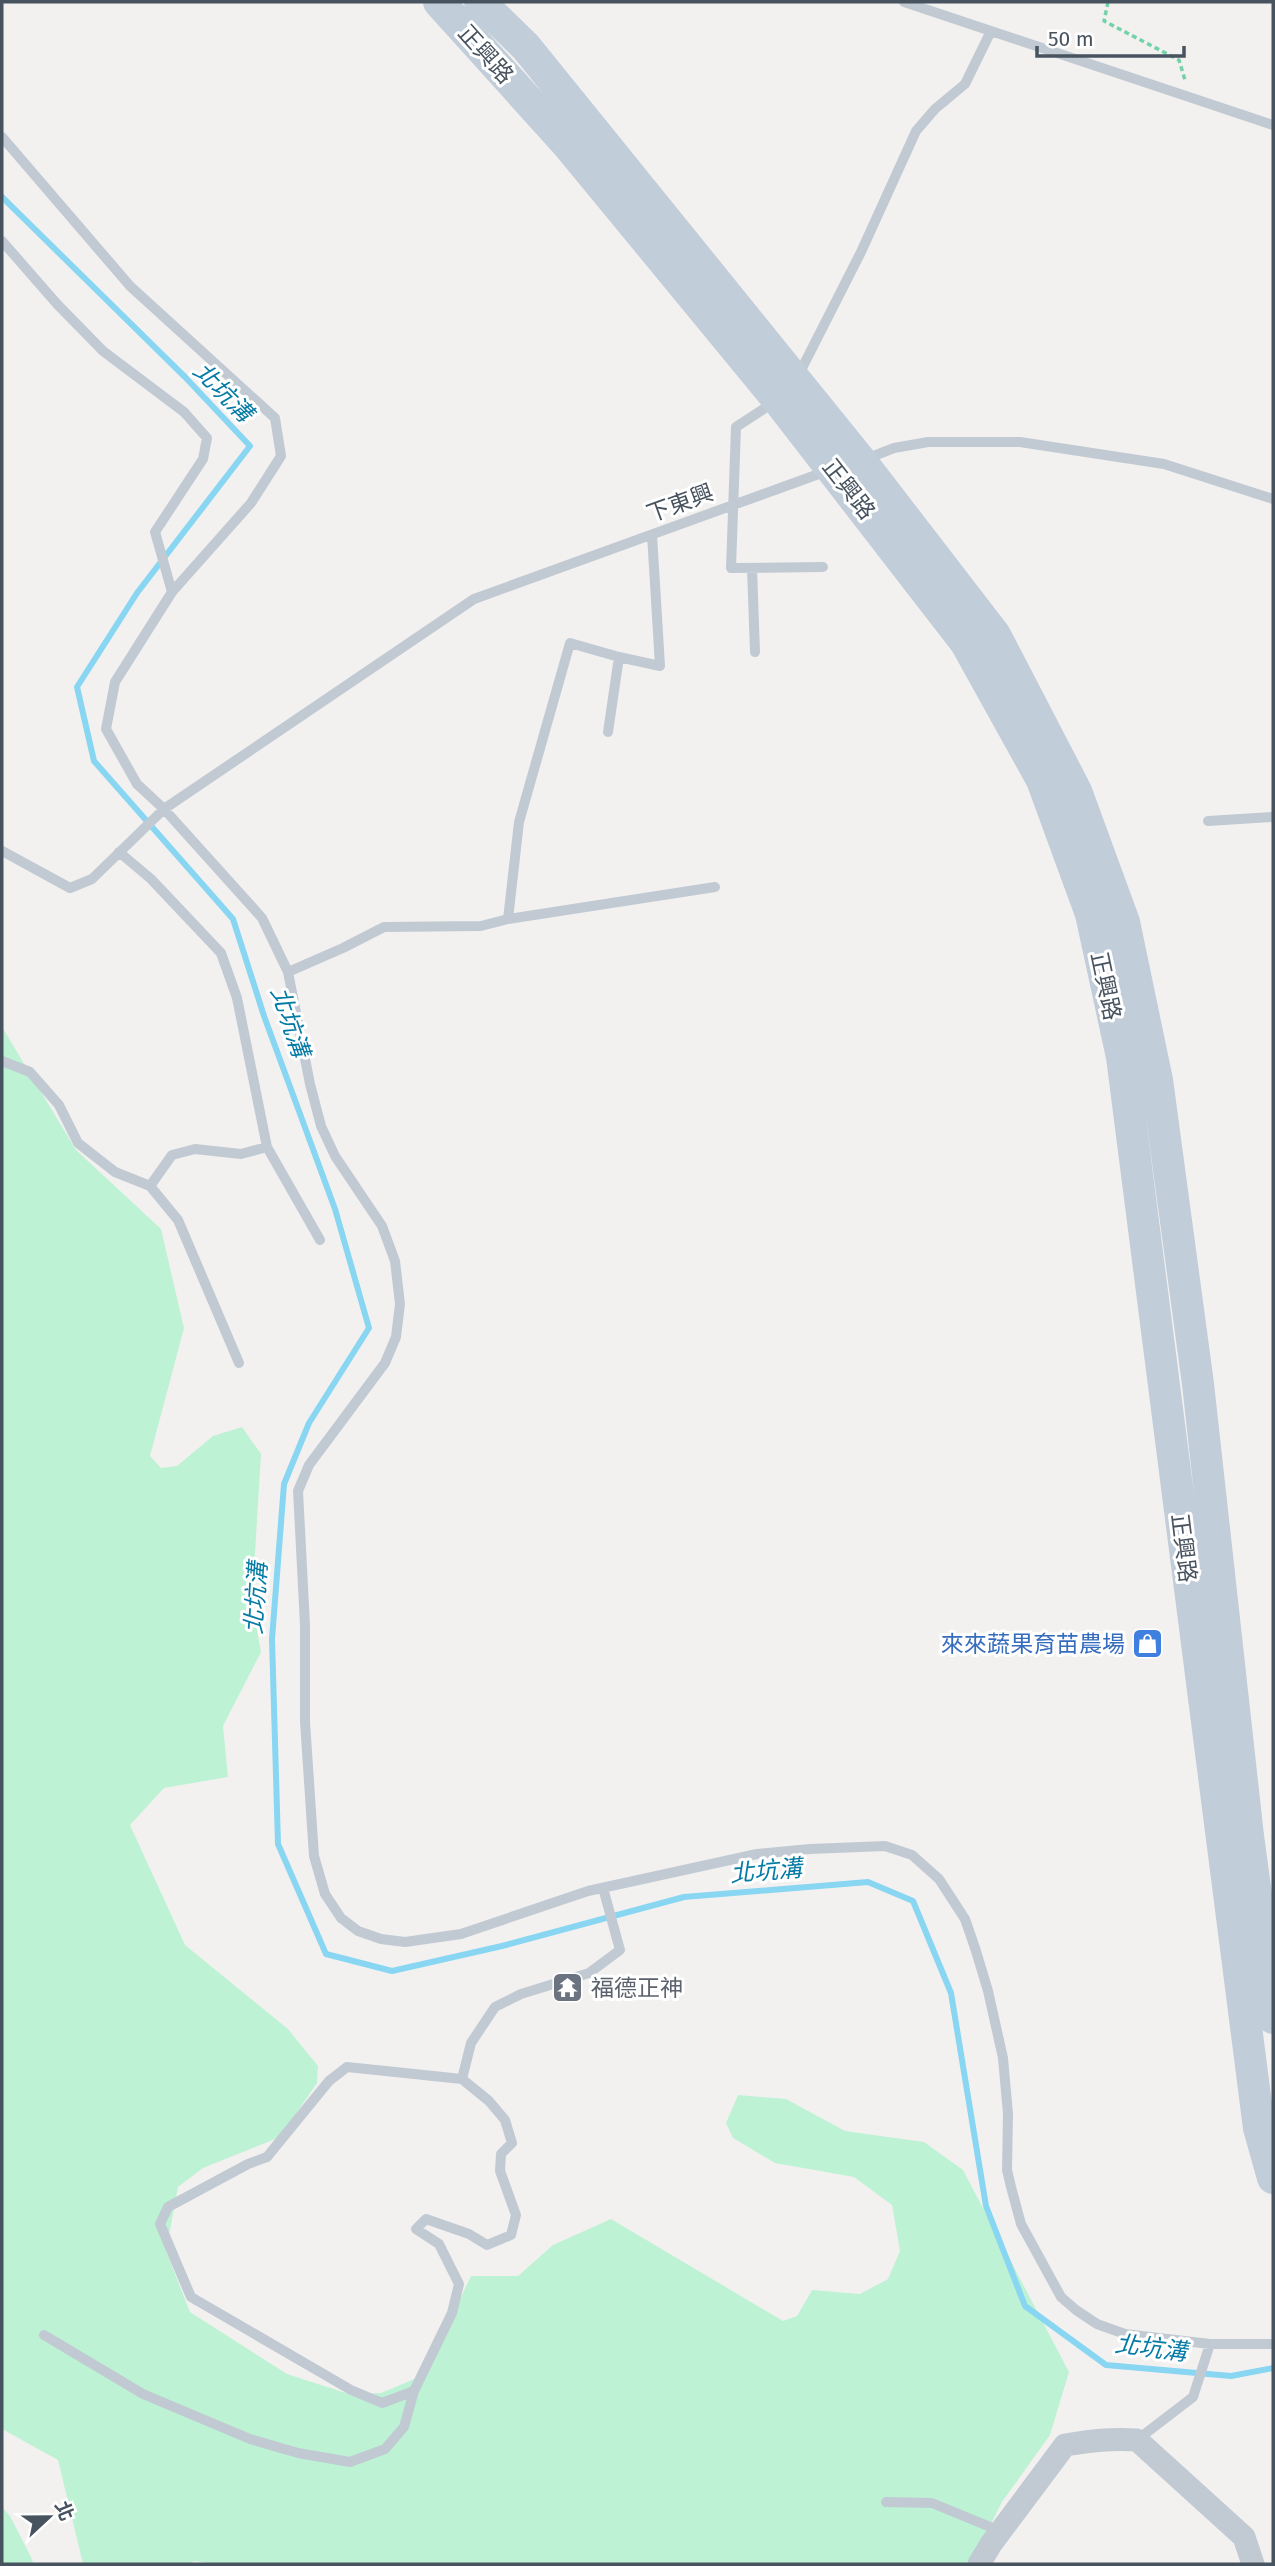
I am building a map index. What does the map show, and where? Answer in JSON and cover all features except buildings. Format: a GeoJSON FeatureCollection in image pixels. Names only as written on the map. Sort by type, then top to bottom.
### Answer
{"type":"FeatureCollection","features":[{"type":"Feature","properties":{"kind":"main road","name":"正興路"},"geometry":{"type":"LineString","coordinates":[[439,2],[787,390]]}},
{"type":"Feature","properties":{"kind":"main road","name":"正興路"},"geometry":{"type":"LineString","coordinates":[[480,2],[526,47],[847,465],[995,635],[1076,791],[1124,922],[1157,1080],[1198,1384],[1248,1836],[1273,2018]]}},
{"type":"Feature","properties":{"kind":"main road","name":"正興路"},"geometry":{"type":"LineString","coordinates":[[847,465],[966,643],[1042,780],[1091,914],[1122,1057],[1259,2128],[1273,2178]]}},
{"type":"Feature","properties":{"kind":"street"},"geometry":{"type":"LineString","coordinates":[[979,2564],[1000,2531],[1065,2445],[1122,2439],[1244,2537],[1253,2564]]}},
{"type":"Feature","properties":{"kind":"lane"},"geometry":{"type":"LineString","coordinates":[[904,2],[1273,125]]}},
{"type":"Feature","properties":{"kind":"lane"},"geometry":{"type":"LineString","coordinates":[[823,567],[731,568],[736,427],[787,390],[861,253],[916,131],[935,109],[965,84],[991,31]]}},
{"type":"Feature","properties":{"kind":"lane"},"geometry":{"type":"LineString","coordinates":[[2,137],[130,286],[275,418],[281,456],[251,503],[172,592],[116,682],[106,729],[137,784],[261,918],[288,972],[321,1126],[335,1156],[382,1226],[395,1261],[400,1304],[396,1337],[385,1363],[309,1465],[298,1491],[305,1625],[307,1749],[314,1856],[325,1894],[341,1918],[358,1931],[381,1939],[405,1942],[461,1934],[603,1888],[720,1862],[784,1852],[885,1846],[912,1855],[939,1880],[965,1919],[976,1951],[1003,2058],[1008,2114],[1007,2170],[1011,2187],[1021,2224],[1061,2297],[1097,2323],[1125,2334],[1210,2344],[1273,2344]]}},
{"type":"Feature","properties":{"kind":"lane"},"geometry":{"type":"LineString","coordinates":[[2,241],[103,352],[184,412],[207,438],[203,459],[155,532],[172,592]]}},
{"type":"Feature","properties":{"kind":"lane","name":"下東興"},"geometry":{"type":"LineString","coordinates":[[2,850],[70,888],[92,879],[162,811],[474,599],[894,448],[928,442],[1020,442],[1164,464],[1273,499]]}},
{"type":"Feature","properties":{"kind":"lane"},"geometry":{"type":"LineString","coordinates":[[508,919],[519,822],[570,643],[660,666],[652,535]]}},
{"type":"Feature","properties":{"kind":"lane"},"geometry":{"type":"LineString","coordinates":[[752,568],[755,652]]}},
{"type":"Feature","properties":{"kind":"lane"},"geometry":{"type":"LineString","coordinates":[[608,732],[619,657]]}},
{"type":"Feature","properties":{"kind":"lane"},"geometry":{"type":"LineString","coordinates":[[1208,821],[1273,817]]}},
{"type":"Feature","properties":{"kind":"lane"},"geometry":{"type":"LineString","coordinates":[[119,852],[151,879],[220,953],[237,998],[267,1147],[320,1240]]}},
{"type":"Feature","properties":{"kind":"lane"},"geometry":{"type":"LineString","coordinates":[[288,972],[384,927],[481,926],[508,919],[715,887]]}},
{"type":"Feature","properties":{"kind":"lane"},"geometry":{"type":"LineString","coordinates":[[2,1061],[30,1072],[59,1105],[78,1143],[116,1172],[150,1186],[178,1220],[239,1363]]}},
{"type":"Feature","properties":{"kind":"lane"},"geometry":{"type":"LineString","coordinates":[[150,1186],[172,1155],[195,1149],[241,1154],[267,1147]]}},
{"type":"Feature","properties":{"kind":"lane"},"geometry":{"type":"LineString","coordinates":[[462,2079],[471,2043],[495,2007],[521,1994],[589,1973],[620,1950],[603,1888]]}},
{"type":"Feature","properties":{"kind":"lane"},"geometry":{"type":"LineString","coordinates":[[44,2335],[143,2394],[250,2439],[298,2453],[350,2462],[385,2449],[404,2427],[414,2391],[452,2313],[459,2284],[439,2245],[416,2229],[426,2219],[469,2234],[487,2245],[511,2235],[516,2215],[500,2171],[501,2154],[512,2143],[505,2120],[489,2101],[462,2079],[347,2067],[329,2081],[267,2157],[248,2164],[168,2207],[160,2224],[191,2297],[351,2390],[382,2403],[414,2391]]}},
{"type":"Feature","properties":{"kind":"lane"},"geometry":{"type":"LineString","coordinates":[[1122,2439],[1193,2397],[1210,2344]]}},
{"type":"Feature","properties":{"kind":"lane"},"geometry":{"type":"LineString","coordinates":[[886,2502],[932,2503],[1000,2531]]}},
{"type":"Feature","properties":{"kind":"path"},"geometry":{"type":"LineString","coordinates":[[1108,2],[1104,20],[1178,60],[1189,96]]}},
{"type":"Feature","properties":{"kind":"green space"},"geometry":{"type":"Polygon","coordinates":[[[2,1027],[76,1150],[161,1229],[184,1328],[150,1456],[161,1468],[177,1466],[213,1436],[242,1427],[261,1454],[252,1603],[261,1652],[223,1726],[228,1777],[164,1788],[130,1825],[185,1945],[288,2029],[318,2066],[317,2083],[280,2137],[203,2168],[178,2187],[166,2251],[190,2312],[287,2374],[349,2394],[381,2393],[424,2375],[471,2276],[518,2276],[553,2245],[611,2219],[783,2321],[797,2316],[812,2290],[860,2294],[888,2279],[900,2251],[892,2205],[854,2177],[775,2163],[733,2138],[726,2123],[738,2095],[786,2099],[845,2131],[924,2142],[963,2170],[1069,2372],[1050,2435],[1002,2502],[971,2564],[214,2564],[195,2561],[188,2564],[83,2564],[58,2460],[2,2429],[2,1027]]]}},
{"type":"Feature","properties":{"kind":"green space"},"geometry":{"type":"Polygon","coordinates":[[[2,2507],[10,2516],[33,2561],[29,2564],[2,2564],[2,2507]]]}},
{"type":"Feature","properties":{"kind":"waterway","name":"北坑溝"},"geometry":{"type":"LineString","coordinates":[[2,197],[185,377],[250,446],[137,593],[77,687],[94,761],[233,919],[264,1016],[335,1209],[369,1328],[309,1423],[284,1484],[272,1639],[278,1844],[326,1954],[392,1971],[502,1946],[684,1897],[868,1882],[913,1901],[951,1993],[986,2206],[1025,2306],[1106,2365],[1231,2376],[1273,2368]]}},
{"type":"Feature","properties":{"kind":"place","name":"來來蔬果育苗農場"},"geometry":{"type":"Point","coordinates":[1148,1644]}},
{"type":"Feature","properties":{"kind":"place","name":"福德正神"},"geometry":{"type":"Point","coordinates":[568,1988]}}]}
